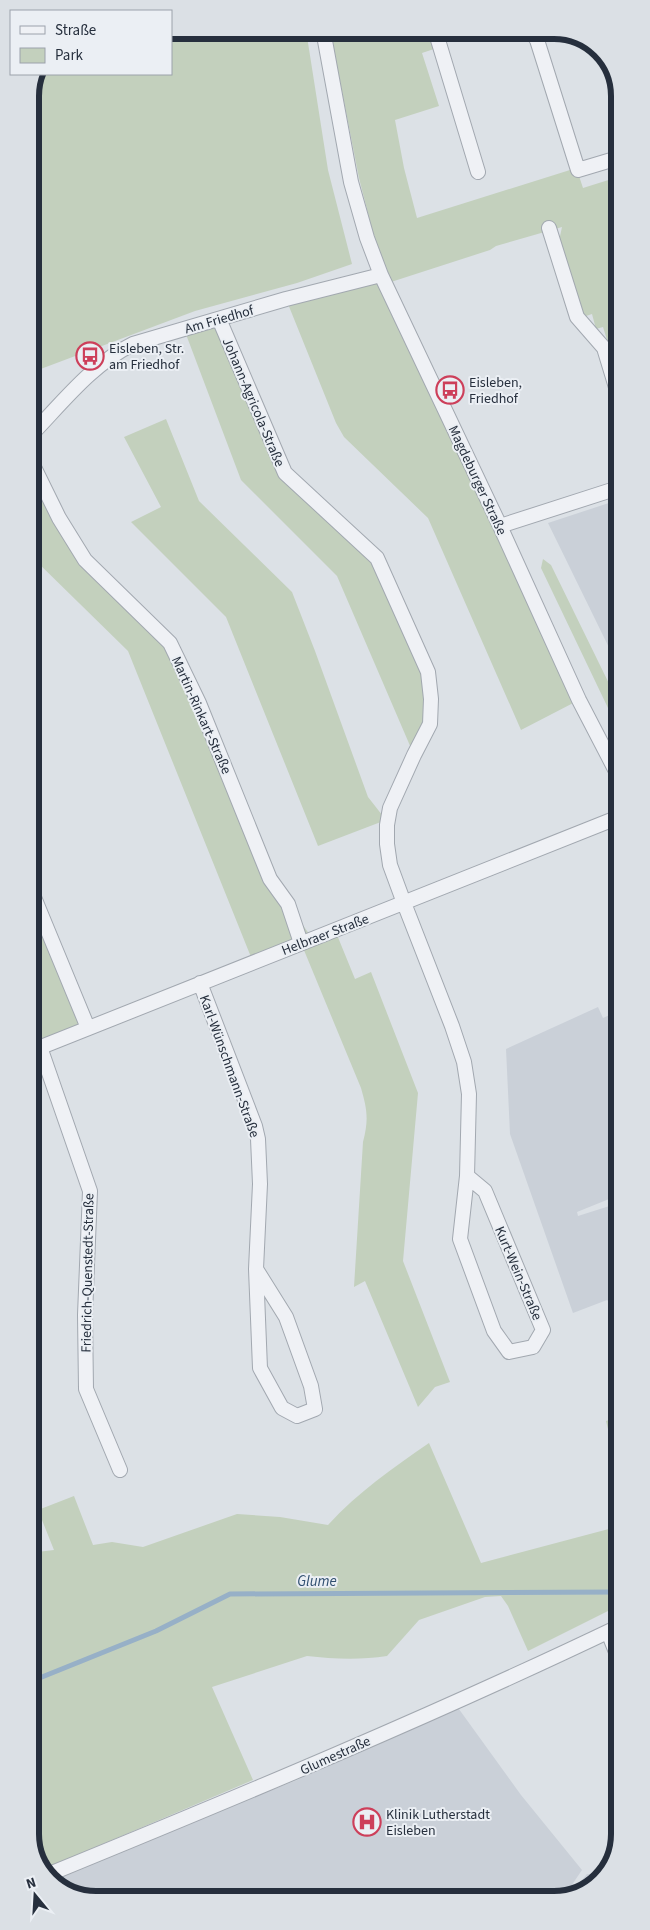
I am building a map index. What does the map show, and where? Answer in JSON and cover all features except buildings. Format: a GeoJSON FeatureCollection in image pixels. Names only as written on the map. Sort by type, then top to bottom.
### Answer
{"type":"FeatureCollection","features":[{"type":"Feature","properties":{"kind":"street","name":"Magdeburger Straße"},"geometry":{"type":"LineString","coordinates":[[325,39],[350,182],[367,238],[381,275],[500,526],[579,700],[611,762]]}},
{"type":"Feature","properties":{"kind":"street"},"geometry":{"type":"LineString","coordinates":[[438,39],[478,172]]}},
{"type":"Feature","properties":{"kind":"street"},"geometry":{"type":"LineString","coordinates":[[536,39],[578,170],[611,160]]}},
{"type":"Feature","properties":{"kind":"street"},"geometry":{"type":"LineString","coordinates":[[549,228],[577,317],[604,348],[611,371]]}},
{"type":"Feature","properties":{"kind":"street","name":"Am Friedhof"},"geometry":{"type":"LineString","coordinates":[[39,426],[99,366],[116,352],[133,344],[286,299],[381,275]]}},
{"type":"Feature","properties":{"kind":"street","name":"Johann-Agricola-Straße"},"geometry":{"type":"LineString","coordinates":[[219,319],[285,473],[377,558],[428,672],[431,699],[430,724],[395,795],[387,825],[390,865],[404,903]]}},
{"type":"Feature","properties":{"kind":"street","name":"Martin-Rinkart-Straße"},"geometry":{"type":"LineString","coordinates":[[39,479],[59,518],[85,560],[170,643],[199,704],[270,879],[288,904],[301,943]]}},
{"type":"Feature","properties":{"kind":"street"},"geometry":{"type":"LineString","coordinates":[[500,526],[611,490]]}},
{"type":"Feature","properties":{"kind":"street","name":"Helbraer Straße"},"geometry":{"type":"LineString","coordinates":[[39,1048],[611,820]]}},
{"type":"Feature","properties":{"kind":"street","name":"Kurt-Wein-Straße"},"geometry":{"type":"LineString","coordinates":[[404,903],[464,1062],[469,1094],[467,1176],[460,1239],[494,1331],[509,1352],[533,1347],[543,1330],[485,1191],[467,1176]]}},
{"type":"Feature","properties":{"kind":"street"},"geometry":{"type":"LineString","coordinates":[[39,909],[88,1028]]}},
{"type":"Feature","properties":{"kind":"street","name":"Karl-Wünschmann-Straße"},"geometry":{"type":"LineString","coordinates":[[200,983],[255,1126],[258,1139],[260,1184],[256,1269],[260,1368],[282,1408],[298,1416],[316,1409],[311,1386],[286,1317],[256,1269]]}},
{"type":"Feature","properties":{"kind":"street","name":"Friedrich-Quenstedt-Straße"},"geometry":{"type":"LineString","coordinates":[[39,1057],[90,1191],[85,1315],[86,1389],[120,1470]]}},
{"type":"Feature","properties":{"kind":"street","name":"Glumestraße"},"geometry":{"type":"LineString","coordinates":[[59,1870],[298,1772],[611,1630]]}},
{"type":"Feature","properties":{"kind":"shaded area"},"geometry":{"type":"Polygon","coordinates":[[[611,502],[611,652],[548,523],[611,502]]]}},
{"type":"Feature","properties":{"kind":"shaded area"},"geometry":{"type":"Polygon","coordinates":[[[598,1007],[603,1018],[611,1014],[611,1198],[577,1212],[578,1216],[611,1206],[611,1304],[607,1300],[573,1313],[510,1134],[506,1049],[598,1007]]]}},
{"type":"Feature","properties":{"kind":"shaded area","name":"Klinik Lutherstadt Eisleben"},"geometry":{"type":"Polygon","coordinates":[[[456,1705],[521,1795],[582,1870],[569,1889],[561,1891],[92,1891],[74,1887],[60,1879],[60,1876],[297,1780],[456,1705]]]}},
{"type":"Feature","properties":{"kind":"shaded area"},"geometry":{"type":"Polygon","coordinates":[[[587,1874],[594,1874],[586,1882],[577,1886],[587,1874]]]}},
{"type":"Feature","properties":{"kind":"green space"},"geometry":{"type":"Polygon","coordinates":[[[172,39],[307,39],[328,170],[352,264],[297,283],[195,311],[39,370],[39,96],[43,75],[172,75],[172,39]]]}},
{"type":"Feature","properties":{"kind":"green space"},"geometry":{"type":"Polygon","coordinates":[[[332,39],[431,39],[434,49],[422,53],[439,106],[395,120],[404,168],[417,218],[570,170],[578,173],[583,188],[611,179],[611,353],[603,327],[596,329],[592,314],[583,317],[559,241],[562,227],[496,246],[490,250],[391,282],[373,233],[359,178],[332,39]]]}},
{"type":"Feature","properties":{"kind":"green space"},"geometry":{"type":"Polygon","coordinates":[[[381,275],[579,700],[521,730],[428,518],[344,437],[336,423],[286,299],[381,275]]]}},
{"type":"Feature","properties":{"kind":"green space"},"geometry":{"type":"Polygon","coordinates":[[[219,319],[278,459],[377,558],[431,699],[414,755],[337,576],[241,480],[184,329],[219,319]]]}},
{"type":"Feature","properties":{"kind":"green space"},"geometry":{"type":"Polygon","coordinates":[[[166,419],[199,501],[292,592],[368,797],[386,820],[318,846],[226,617],[131,522],[161,507],[124,437],[166,419]]]}},
{"type":"Feature","properties":{"kind":"green space"},"geometry":{"type":"Polygon","coordinates":[[[39,476],[85,560],[170,643],[270,879],[312,938],[335,930],[355,979],[371,972],[418,1093],[403,1261],[450,1382],[435,1387],[418,1407],[365,1281],[354,1287],[363,1142],[367,1120],[361,1088],[301,943],[253,962],[128,651],[39,564],[39,476]]]}},
{"type":"Feature","properties":{"kind":"green space"},"geometry":{"type":"Polygon","coordinates":[[[543,559],[551,565],[611,688],[611,714],[541,568],[543,559]]]}},
{"type":"Feature","properties":{"kind":"green space"},"geometry":{"type":"Polygon","coordinates":[[[39,909],[88,1028],[39,1048],[39,909]]]}},
{"type":"Feature","properties":{"kind":"green space"},"geometry":{"type":"Polygon","coordinates":[[[611,1419],[611,1441],[606,1421],[611,1419]]]}},
{"type":"Feature","properties":{"kind":"green space"},"geometry":{"type":"Polygon","coordinates":[[[429,1443],[481,1563],[611,1528],[611,1610],[528,1651],[508,1606],[501,1596],[485,1597],[419,1620],[387,1656],[347,1659],[307,1656],[212,1687],[253,1780],[49,1867],[43,1856],[39,1841],[39,1552],[54,1550],[39,1510],[74,1496],[93,1545],[112,1542],[143,1547],[237,1514],[280,1517],[328,1525],[339,1513],[389,1471],[429,1443]]]}},
{"type":"Feature","properties":{"kind":"waterway","name":"Glume"},"geometry":{"type":"LineString","coordinates":[[39,1678],[156,1631],[230,1594],[611,1592]]}},
{"type":"Feature","properties":{"kind":"place","name":"Eisleben, Str. am Friedhof"},"geometry":{"type":"Point","coordinates":[90,356]}},
{"type":"Feature","properties":{"kind":"place","name":"Eisleben, Friedhof"},"geometry":{"type":"Point","coordinates":[450,390]}},
{"type":"Feature","properties":{"kind":"place","name":"Klinik Lutherstadt Eisleben"},"geometry":{"type":"Point","coordinates":[367,1822]}}]}
